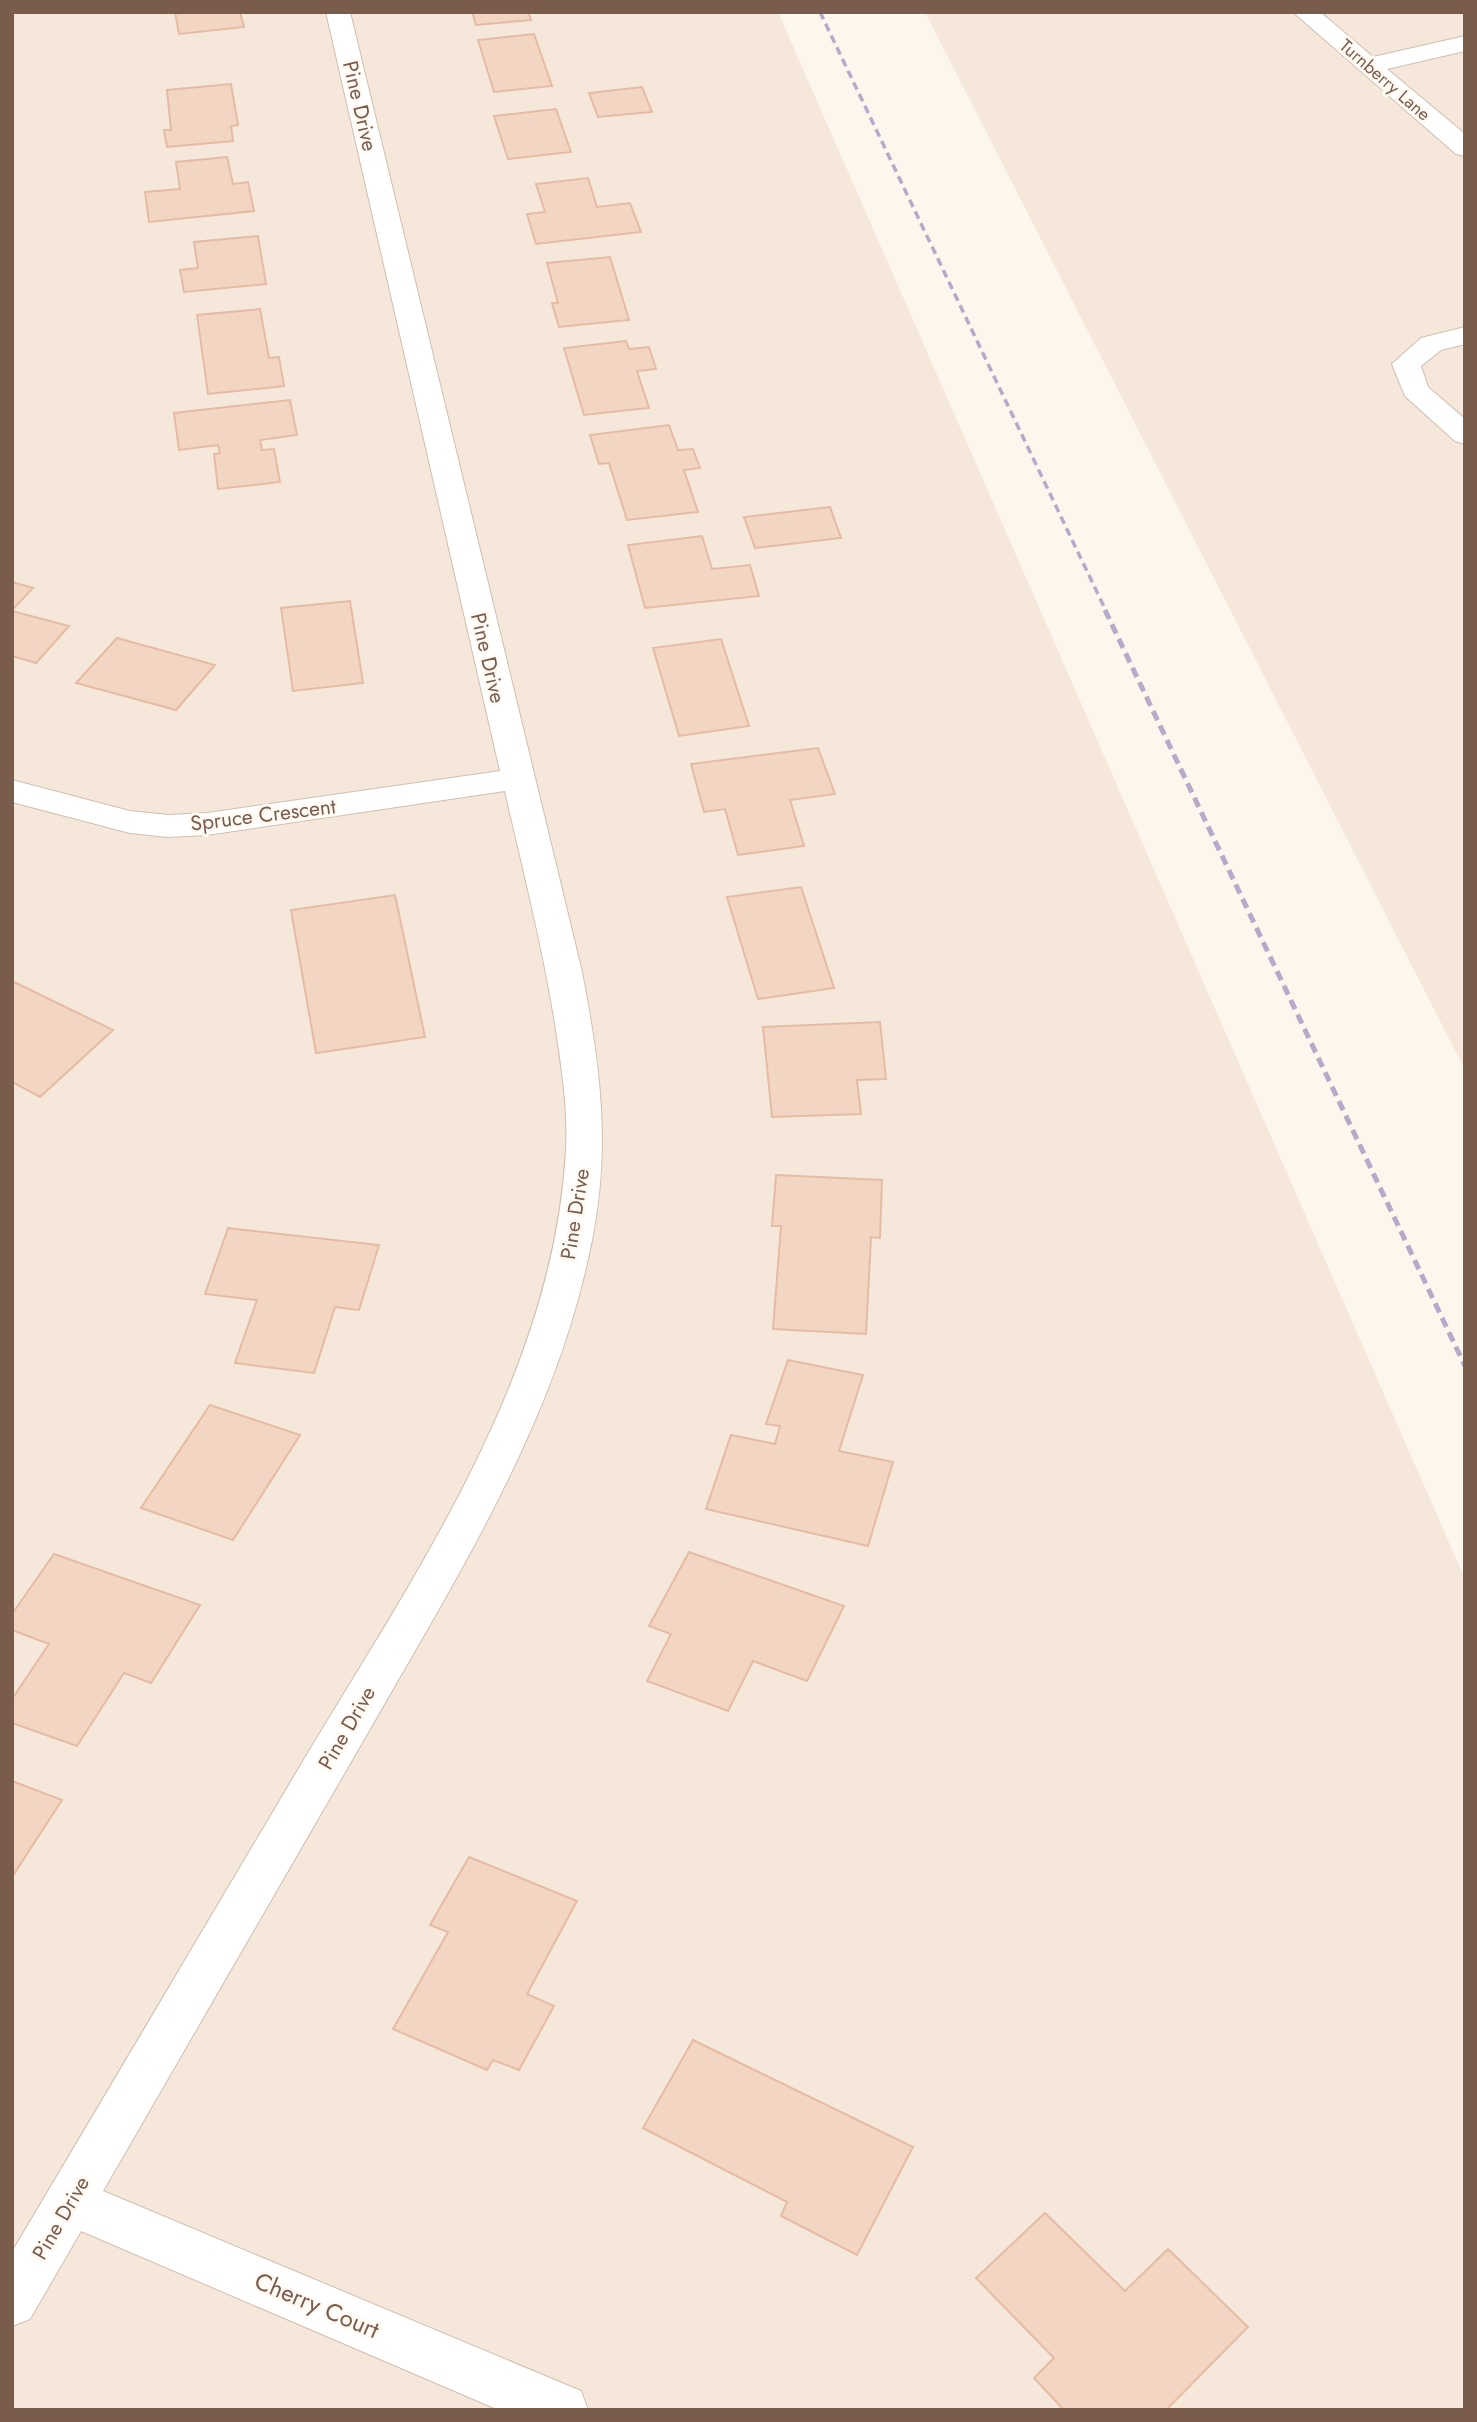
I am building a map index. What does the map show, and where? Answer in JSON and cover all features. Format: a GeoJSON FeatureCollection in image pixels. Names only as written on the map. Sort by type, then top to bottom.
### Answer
{"type":"FeatureCollection","features":[{"type":"Feature","properties":{"kind":"street","name":"Pine Drive"},"geometry":{"type":"LineString","coordinates":[[12,2301],[426,1592],[491,1474],[532,1380],[558,1305],[577,1224],[585,1138],[578,1047],[564,972],[516,779],[338,12]]}},
{"type":"Feature","properties":{"kind":"street","name":"Turnberry Lane"},"geometry":{"type":"LineString","coordinates":[[1305,12],[1465,148]]}},
{"type":"Feature","properties":{"kind":"street"},"geometry":{"type":"LineString","coordinates":[[1368,65],[1465,43]]}},
{"type":"Feature","properties":{"kind":"street"},"geometry":{"type":"LineString","coordinates":[[1465,335],[1431,344],[1406,365],[1415,390],[1465,435]]}},
{"type":"Feature","properties":{"kind":"street","name":"Spruce Crescent"},"geometry":{"type":"LineString","coordinates":[[12,790],[130,822],[168,826],[208,824],[516,779]]}},
{"type":"Feature","properties":{"kind":"street","name":"Cherry Court"},"geometry":{"type":"LineString","coordinates":[[71,2203],[562,2410]]}},
{"type":"Feature","properties":{"kind":"shaded area"},"geometry":{"type":"Polygon","coordinates":[[[12,12],[778,12],[1465,1579],[1465,2410],[12,2410],[12,12]]]}},
{"type":"Feature","properties":{"kind":"shaded area"},"geometry":{"type":"Polygon","coordinates":[[[925,12],[1465,12],[1465,1070],[925,12]]]}},
{"type":"Feature","properties":{"kind":"building"},"geometry":{"type":"Polygon","coordinates":[[[175,12],[240,12],[244,27],[179,34],[175,12]]]}},
{"type":"Feature","properties":{"kind":"building"},"geometry":{"type":"Polygon","coordinates":[[[472,12],[528,12],[531,20],[476,25],[472,12]]]}},
{"type":"Feature","properties":{"kind":"building"},"geometry":{"type":"Polygon","coordinates":[[[534,34],[552,86],[494,92],[478,40],[534,34]]]}},
{"type":"Feature","properties":{"kind":"building"},"geometry":{"type":"Polygon","coordinates":[[[231,84],[238,125],[231,126],[233,141],[167,147],[164,130],[171,130],[167,90],[231,84]]]}},
{"type":"Feature","properties":{"kind":"building"},"geometry":{"type":"Polygon","coordinates":[[[642,87],[652,112],[598,117],[589,93],[642,87]]]}},
{"type":"Feature","properties":{"kind":"building"},"geometry":{"type":"Polygon","coordinates":[[[556,109],[571,152],[508,159],[494,116],[556,109]]]}},
{"type":"Feature","properties":{"kind":"building"},"geometry":{"type":"Polygon","coordinates":[[[227,157],[233,184],[248,182],[254,211],[149,222],[145,192],[180,189],[176,162],[227,157]]]}},
{"type":"Feature","properties":{"kind":"building"},"geometry":{"type":"Polygon","coordinates":[[[588,178],[597,207],[630,203],[641,232],[536,244],[527,214],[545,212],[536,184],[588,178]]]}},
{"type":"Feature","properties":{"kind":"building"},"geometry":{"type":"Polygon","coordinates":[[[258,236],[266,284],[184,292],[180,270],[198,268],[194,242],[258,236]]]}},
{"type":"Feature","properties":{"kind":"building"},"geometry":{"type":"Polygon","coordinates":[[[610,257],[629,320],[559,327],[552,303],[558,303],[547,263],[610,257]]]}},
{"type":"Feature","properties":{"kind":"building"},"geometry":{"type":"Polygon","coordinates":[[[260,309],[269,358],[279,357],[284,386],[208,394],[197,315],[260,309]]]}},
{"type":"Feature","properties":{"kind":"building"},"geometry":{"type":"Polygon","coordinates":[[[626,341],[629,349],[649,347],[656,369],[637,371],[649,408],[584,415],[564,348],[626,341]]]}},
{"type":"Feature","properties":{"kind":"building"},"geometry":{"type":"Polygon","coordinates":[[[290,400],[297,435],[260,440],[262,450],[274,449],[280,482],[218,489],[214,454],[220,453],[218,445],[179,450],[174,413],[290,400]]]}},
{"type":"Feature","properties":{"kind":"building"},"geometry":{"type":"Polygon","coordinates":[[[669,425],[678,450],[693,449],[700,468],[684,470],[698,512],[627,520],[609,463],[599,464],[590,435],[669,425]]]}},
{"type":"Feature","properties":{"kind":"building"},"geometry":{"type":"Polygon","coordinates":[[[830,507],[841,538],[755,548],[744,517],[830,507]]]}},
{"type":"Feature","properties":{"kind":"building"},"geometry":{"type":"Polygon","coordinates":[[[702,536],[712,569],[750,565],[759,596],[645,608],[628,545],[702,536]]]}},
{"type":"Feature","properties":{"kind":"building"},"geometry":{"type":"Polygon","coordinates":[[[12,582],[33,588],[12,610],[12,582]]]}},
{"type":"Feature","properties":{"kind":"building"},"geometry":{"type":"Polygon","coordinates":[[[350,601],[363,683],[293,691],[281,608],[350,601]]]}},
{"type":"Feature","properties":{"kind":"building"},"geometry":{"type":"Polygon","coordinates":[[[12,611],[69,626],[36,663],[12,656],[12,611]]]}},
{"type":"Feature","properties":{"kind":"building"},"geometry":{"type":"Polygon","coordinates":[[[117,638],[215,665],[176,710],[76,683],[117,638]]]}},
{"type":"Feature","properties":{"kind":"building"},"geometry":{"type":"Polygon","coordinates":[[[721,639],[749,726],[679,736],[653,648],[721,639]]]}},
{"type":"Feature","properties":{"kind":"building"},"geometry":{"type":"Polygon","coordinates":[[[818,748],[835,794],[790,800],[804,846],[738,855],[725,809],[704,812],[691,764],[818,748]]]}},
{"type":"Feature","properties":{"kind":"building"},"geometry":{"type":"Polygon","coordinates":[[[801,887],[834,988],[758,999],[727,897],[801,887]]]}},
{"type":"Feature","properties":{"kind":"building"},"geometry":{"type":"Polygon","coordinates":[[[395,895],[425,1037],[316,1053],[291,910],[395,895]]]}},
{"type":"Feature","properties":{"kind":"building"},"geometry":{"type":"Polygon","coordinates":[[[12,981],[113,1030],[40,1097],[12,1082],[12,981]]]}},
{"type":"Feature","properties":{"kind":"building"},"geometry":{"type":"Polygon","coordinates":[[[880,1022],[886,1079],[857,1080],[861,1114],[772,1117],[763,1027],[880,1022]]]}},
{"type":"Feature","properties":{"kind":"building"},"geometry":{"type":"Polygon","coordinates":[[[776,1175],[882,1180],[880,1238],[871,1237],[866,1334],[773,1329],[781,1226],[772,1226],[776,1175]]]}},
{"type":"Feature","properties":{"kind":"building"},"geometry":{"type":"Polygon","coordinates":[[[228,1228],[379,1245],[359,1310],[335,1307],[314,1373],[235,1363],[257,1300],[205,1294],[228,1228]]]}},
{"type":"Feature","properties":{"kind":"building"},"geometry":{"type":"Polygon","coordinates":[[[788,1360],[863,1375],[839,1451],[893,1462],[868,1546],[706,1509],[731,1435],[775,1444],[780,1426],[766,1424],[788,1360]]]}},
{"type":"Feature","properties":{"kind":"building"},"geometry":{"type":"Polygon","coordinates":[[[210,1405],[300,1435],[233,1540],[141,1508],[210,1405]]]}},
{"type":"Feature","properties":{"kind":"building"},"geometry":{"type":"Polygon","coordinates":[[[689,1552],[844,1606],[807,1681],[753,1661],[728,1711],[647,1681],[671,1634],[649,1626],[689,1552]]]}},
{"type":"Feature","properties":{"kind":"building"},"geometry":{"type":"Polygon","coordinates":[[[54,1554],[200,1605],[151,1683],[124,1673],[77,1746],[12,1723],[12,1699],[49,1644],[12,1630],[12,1614],[54,1554]]]}},
{"type":"Feature","properties":{"kind":"building"},"geometry":{"type":"Polygon","coordinates":[[[12,1781],[62,1800],[12,1877],[12,1781]]]}},
{"type":"Feature","properties":{"kind":"building"},"geometry":{"type":"Polygon","coordinates":[[[469,1857],[577,1901],[527,1994],[554,2006],[519,2070],[493,2060],[487,2070],[393,2029],[448,1932],[430,1925],[469,1857]]]}},
{"type":"Feature","properties":{"kind":"building"},"geometry":{"type":"Polygon","coordinates":[[[693,2040],[913,2147],[857,2255],[781,2216],[787,2202],[643,2128],[693,2040]]]}},
{"type":"Feature","properties":{"kind":"building"},"geometry":{"type":"Polygon","coordinates":[[[1045,2213],[1125,2291],[1168,2249],[1248,2327],[1166,2410],[1064,2410],[1034,2378],[1054,2358],[976,2278],[1045,2213]]]}},
{"type":"Feature","properties":{"kind":"railway"},"geometry":{"type":"LineString","coordinates":[[820,12],[1106,611]]}},
{"type":"Feature","properties":{"kind":"railway"},"geometry":{"type":"LineString","coordinates":[[1105,610],[1465,1366]]}}]}
